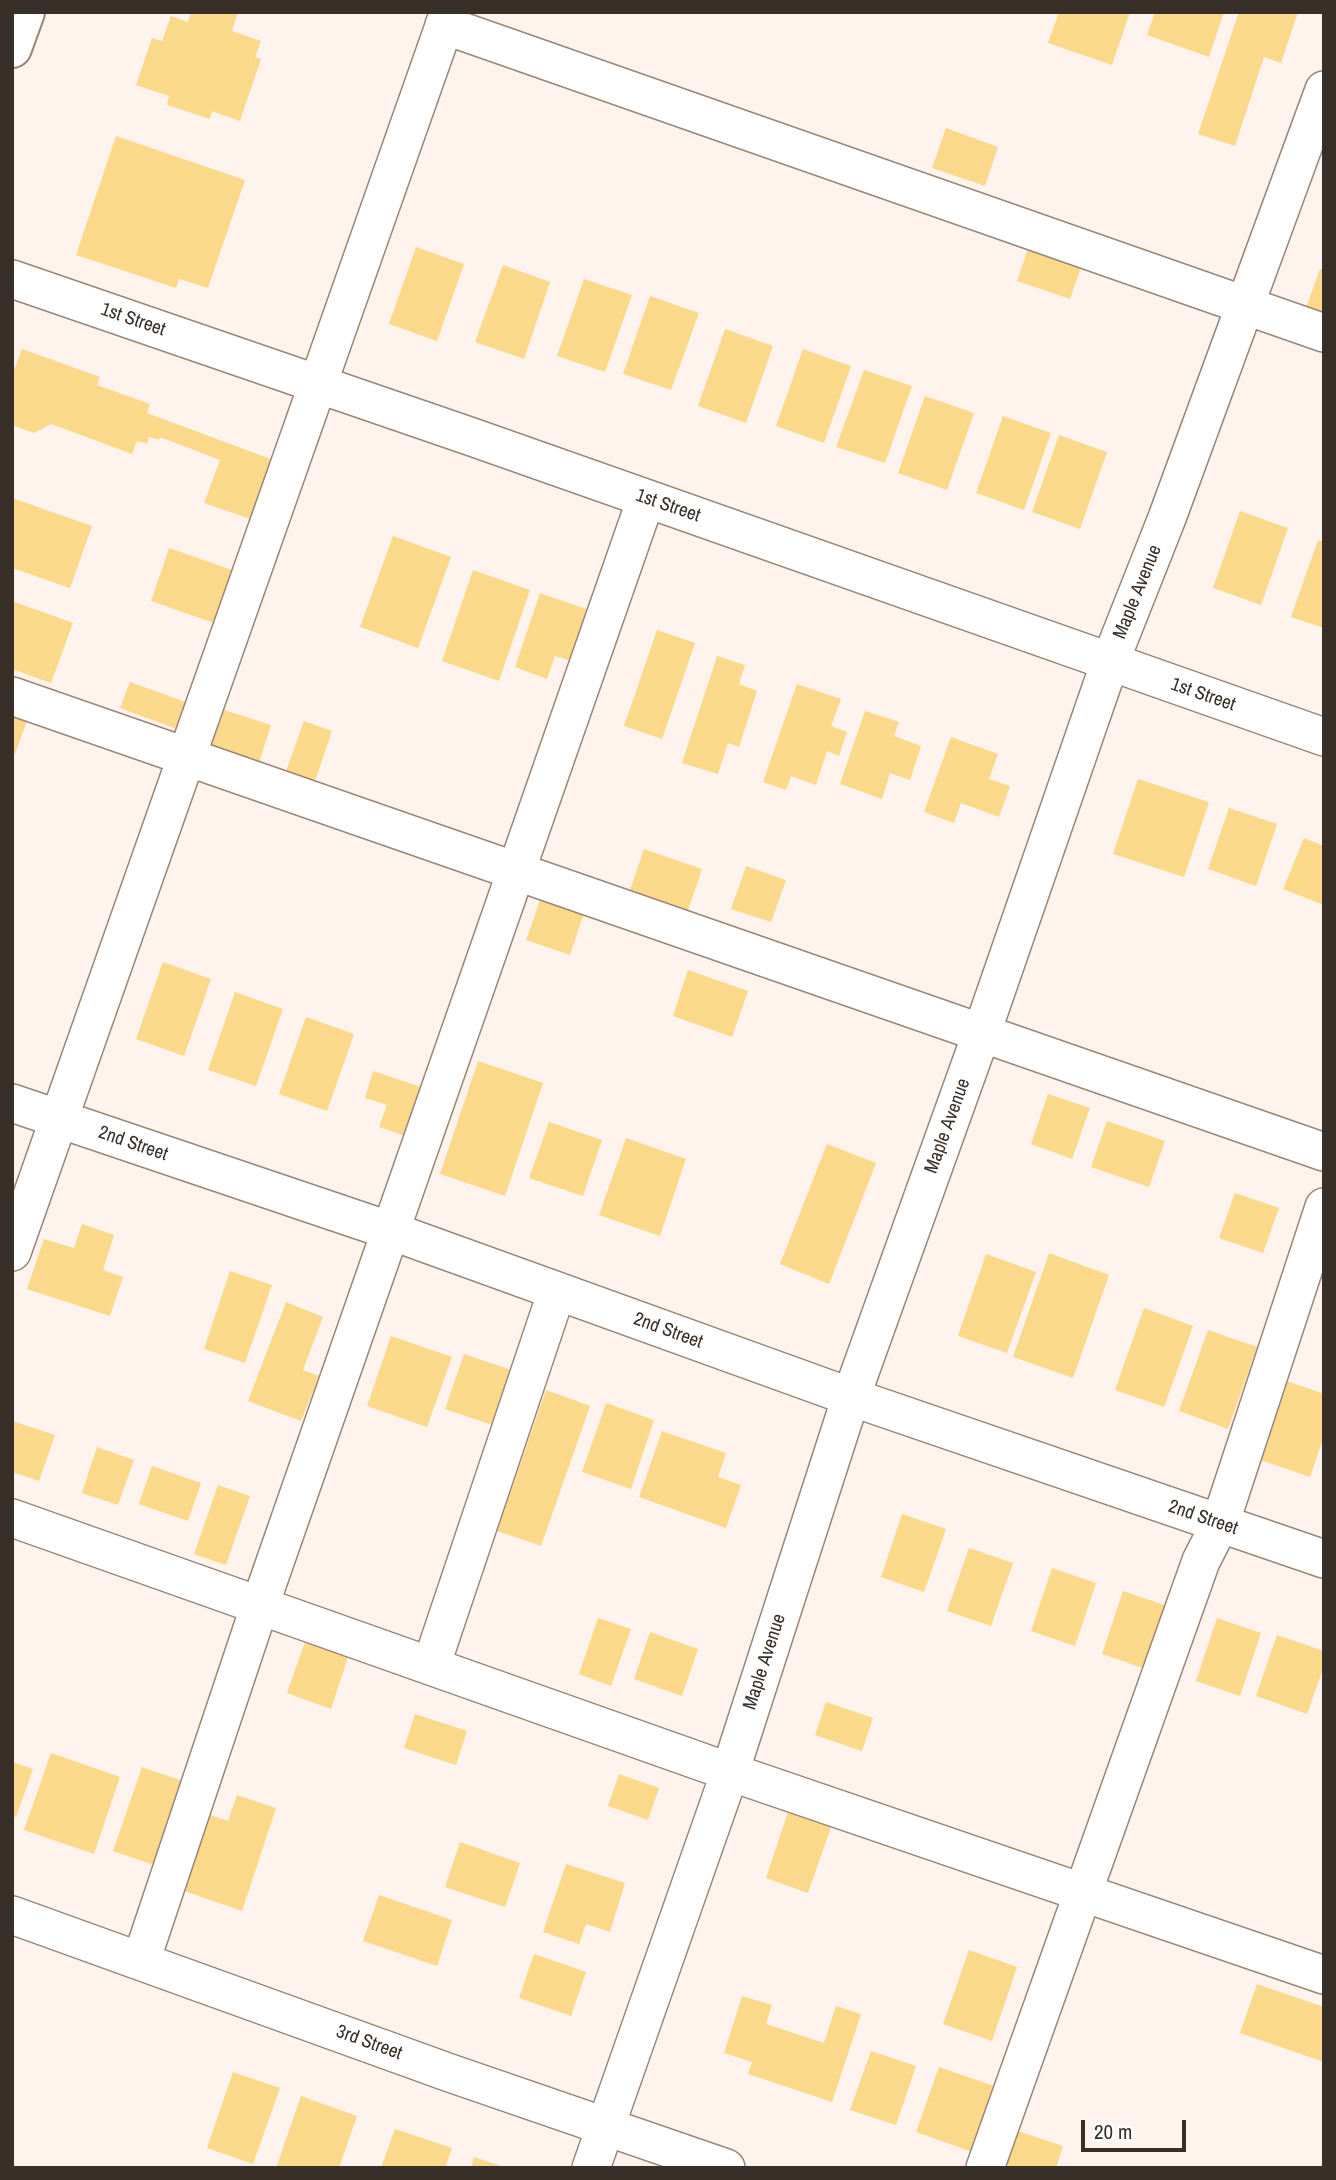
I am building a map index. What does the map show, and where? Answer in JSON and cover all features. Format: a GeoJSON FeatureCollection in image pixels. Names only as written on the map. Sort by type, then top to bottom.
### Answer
{"type":"FeatureCollection","features":[{"type":"Feature","properties":{"kind":"main road"},"geometry":{"type":"LineString","coordinates":[[12,48],[24,12]]}},
{"type":"Feature","properties":{"kind":"street"},"geometry":{"type":"LineString","coordinates":[[12,1252],[447,19],[1324,333]]}},
{"type":"Feature","properties":{"kind":"street","name":"Maple Avenue"},"geometry":{"type":"LineString","coordinates":[[591,2168],[730,1772],[851,1397],[982,1032],[1110,662],[1167,518],[1324,90]]}},
{"type":"Feature","properties":{"kind":"street","name":"1st Street"},"geometry":{"type":"LineString","coordinates":[[12,278],[1324,737]]}},
{"type":"Feature","properties":{"kind":"street"},"geometry":{"type":"LineString","coordinates":[[141,1961],[260,1605],[646,499]]}},
{"type":"Feature","properties":{"kind":"street"},"geometry":{"type":"LineString","coordinates":[[12,696],[1324,1152]]}},
{"type":"Feature","properties":{"kind":"street","name":"2nd Street"},"geometry":{"type":"LineString","coordinates":[[12,1102],[391,1231],[851,1397],[1324,1559]]}},
{"type":"Feature","properties":{"kind":"street"},"geometry":{"type":"LineString","coordinates":[[985,2168],[1201,1561],[1220,1524],[1324,1207]]}},
{"type":"Feature","properties":{"kind":"street"},"geometry":{"type":"LineString","coordinates":[[431,1666],[557,1291]]}},
{"type":"Feature","properties":{"kind":"street"},"geometry":{"type":"LineString","coordinates":[[12,1518],[730,1772],[1324,1975]]}},
{"type":"Feature","properties":{"kind":"street","name":"3rd Street"},"geometry":{"type":"LineString","coordinates":[[12,1915],[450,2073],[726,2168]]}},
{"type":"Feature","properties":{"kind":"building"},"geometry":{"type":"Polygon","coordinates":[[[191,12],[238,12],[232,31],[261,41],[255,57],[261,59],[240,121],[212,111],[210,119],[167,105],[169,96],[136,85],[152,38],[162,41],[171,16],[188,22],[191,12]]]}},
{"type":"Feature","properties":{"kind":"building"},"geometry":{"type":"Polygon","coordinates":[[[1059,12],[1130,12],[1112,65],[1048,43],[1059,12]]]}},
{"type":"Feature","properties":{"kind":"building"},"geometry":{"type":"Polygon","coordinates":[[[1155,12],[1224,12],[1209,57],[1147,35],[1155,12]]]}},
{"type":"Feature","properties":{"kind":"building"},"geometry":{"type":"Polygon","coordinates":[[[1239,12],[1298,12],[1281,63],[1264,57],[1235,146],[1198,134],[1239,12]]]}},
{"type":"Feature","properties":{"kind":"building"},"geometry":{"type":"Polygon","coordinates":[[[946,128],[998,147],[985,186],[932,168],[946,128]]]}},
{"type":"Feature","properties":{"kind":"building"},"geometry":{"type":"Polygon","coordinates":[[[116,136],[245,180],[208,288],[179,279],[176,288],[76,255],[116,136]]]}},
{"type":"Feature","properties":{"kind":"building"},"geometry":{"type":"Polygon","coordinates":[[[1029,246],[1082,264],[1070,299],[1017,281],[1029,246]]]}},
{"type":"Feature","properties":{"kind":"building"},"geometry":{"type":"Polygon","coordinates":[[[416,247],[464,264],[437,341],[389,324],[416,247]]]}},
{"type":"Feature","properties":{"kind":"building"},"geometry":{"type":"Polygon","coordinates":[[[503,265],[550,282],[524,359],[475,342],[503,265]]]}},
{"type":"Feature","properties":{"kind":"building"},"geometry":{"type":"Polygon","coordinates":[[[1320,269],[1324,270],[1324,317],[1305,311],[1320,269]]]}},
{"type":"Feature","properties":{"kind":"building"},"geometry":{"type":"Polygon","coordinates":[[[584,279],[632,295],[605,372],[557,356],[584,279]]]}},
{"type":"Feature","properties":{"kind":"building"},"geometry":{"type":"Polygon","coordinates":[[[650,296],[699,313],[671,390],[623,374],[650,296]]]}},
{"type":"Feature","properties":{"kind":"building"},"geometry":{"type":"Polygon","coordinates":[[[725,329],[773,346],[746,423],[698,406],[725,329]]]}},
{"type":"Feature","properties":{"kind":"building"},"geometry":{"type":"Polygon","coordinates":[[[22,349],[100,377],[97,385],[150,404],[147,413],[284,464],[262,523],[204,503],[220,460],[160,437],[159,440],[149,437],[147,444],[137,441],[132,454],[51,424],[34,433],[12,425],[12,375],[22,349]]]}},
{"type":"Feature","properties":{"kind":"building"},"geometry":{"type":"Polygon","coordinates":[[[803,349],[851,366],[824,443],[776,426],[803,349]]]}},
{"type":"Feature","properties":{"kind":"building"},"geometry":{"type":"Polygon","coordinates":[[[864,370],[912,386],[885,463],[836,447],[864,370]]]}},
{"type":"Feature","properties":{"kind":"building"},"geometry":{"type":"Polygon","coordinates":[[[925,396],[974,413],[947,490],[898,473],[925,396]]]}},
{"type":"Feature","properties":{"kind":"building"},"geometry":{"type":"Polygon","coordinates":[[[1003,416],[1051,433],[1024,510],[976,493],[1003,416]]]}},
{"type":"Feature","properties":{"kind":"building"},"geometry":{"type":"Polygon","coordinates":[[[1059,435],[1107,452],[1080,529],[1032,512],[1059,435]]]}},
{"type":"Feature","properties":{"kind":"building"},"geometry":{"type":"Polygon","coordinates":[[[12,498],[92,526],[70,588],[12,568],[12,498]]]}},
{"type":"Feature","properties":{"kind":"building"},"geometry":{"type":"Polygon","coordinates":[[[1240,511],[1288,528],[1261,605],[1213,588],[1240,511]]]}},
{"type":"Feature","properties":{"kind":"building"},"geometry":{"type":"Polygon","coordinates":[[[393,536],[451,557],[418,648],[360,627],[393,536]]]}},
{"type":"Feature","properties":{"kind":"building"},"geometry":{"type":"Polygon","coordinates":[[[1318,540],[1324,542],[1324,628],[1291,617],[1318,540]]]}},
{"type":"Feature","properties":{"kind":"building"},"geometry":{"type":"Polygon","coordinates":[[[169,548],[235,571],[217,624],[151,601],[169,548]]]}},
{"type":"Feature","properties":{"kind":"building"},"geometry":{"type":"Polygon","coordinates":[[[473,570],[530,590],[499,681],[442,661],[473,570]]]}},
{"type":"Feature","properties":{"kind":"building"},"geometry":{"type":"Polygon","coordinates":[[[540,593],[598,613],[581,664],[555,656],[547,679],[515,667],[540,593]]]}},
{"type":"Feature","properties":{"kind":"building"},"geometry":{"type":"Polygon","coordinates":[[[12,601],[73,623],[51,683],[12,669],[12,601]]]}},
{"type":"Feature","properties":{"kind":"building"},"geometry":{"type":"Polygon","coordinates":[[[657,630],[695,643],[662,739],[624,726],[657,630]]]}},
{"type":"Feature","properties":{"kind":"building"},"geometry":{"type":"Polygon","coordinates":[[[717,656],[745,665],[739,684],[757,691],[739,747],[728,743],[718,774],[682,763],[717,656]]]}},
{"type":"Feature","properties":{"kind":"building"},"geometry":{"type":"Polygon","coordinates":[[[130,682],[194,705],[185,732],[120,708],[130,682]]]}},
{"type":"Feature","properties":{"kind":"building"},"geometry":{"type":"Polygon","coordinates":[[[797,684],[841,699],[831,726],[847,732],[839,756],[827,751],[816,785],[791,776],[786,790],[763,782],[797,684]]]}},
{"type":"Feature","properties":{"kind":"building"},"geometry":{"type":"Polygon","coordinates":[[[218,708],[271,725],[258,766],[205,748],[218,708]]]}},
{"type":"Feature","properties":{"kind":"building"},"geometry":{"type":"Polygon","coordinates":[[[865,711],[899,722],[894,736],[921,746],[910,780],[890,773],[882,799],[840,784],[865,711]]]}},
{"type":"Feature","properties":{"kind":"building"},"geometry":{"type":"Polygon","coordinates":[[[12,715],[27,721],[12,762],[12,715]]]}},
{"type":"Feature","properties":{"kind":"building"},"geometry":{"type":"Polygon","coordinates":[[[304,721],[332,731],[315,781],[286,771],[304,721]]]}},
{"type":"Feature","properties":{"kind":"building"},"geometry":{"type":"Polygon","coordinates":[[[951,737],[998,754],[989,779],[1010,786],[999,817],[961,803],[954,823],[924,812],[951,737]]]}},
{"type":"Feature","properties":{"kind":"building"},"geometry":{"type":"Polygon","coordinates":[[[1138,779],[1209,802],[1184,877],[1113,854],[1138,779]]]}},
{"type":"Feature","properties":{"kind":"building"},"geometry":{"type":"Polygon","coordinates":[[[1229,808],[1277,824],[1256,886],[1208,869],[1229,808]]]}},
{"type":"Feature","properties":{"kind":"building"},"geometry":{"type":"Polygon","coordinates":[[[1304,838],[1324,846],[1324,905],[1283,889],[1304,838]]]}},
{"type":"Feature","properties":{"kind":"building"},"geometry":{"type":"Polygon","coordinates":[[[644,849],[702,869],[688,910],[630,890],[644,849]]]}},
{"type":"Feature","properties":{"kind":"building"},"geometry":{"type":"Polygon","coordinates":[[[746,866],[786,880],[771,922],[731,909],[746,866]]]}},
{"type":"Feature","properties":{"kind":"building"},"geometry":{"type":"Polygon","coordinates":[[[544,889],[587,904],[570,955],[526,940],[544,889]]]}},
{"type":"Feature","properties":{"kind":"building"},"geometry":{"type":"Polygon","coordinates":[[[163,962],[211,979],[184,1056],[136,1039],[163,962]]]}},
{"type":"Feature","properties":{"kind":"building"},"geometry":{"type":"Polygon","coordinates":[[[688,970],[748,991],[732,1037],[673,1016],[688,970]]]}},
{"type":"Feature","properties":{"kind":"building"},"geometry":{"type":"Polygon","coordinates":[[[235,992],[283,1009],[256,1086],[208,1070],[235,992]]]}},
{"type":"Feature","properties":{"kind":"building"},"geometry":{"type":"Polygon","coordinates":[[[306,1017],[354,1034],[327,1111],[279,1094],[306,1017]]]}},
{"type":"Feature","properties":{"kind":"building"},"geometry":{"type":"Polygon","coordinates":[[[478,1061],[543,1083],[505,1196],[440,1174],[478,1061]]]}},
{"type":"Feature","properties":{"kind":"building"},"geometry":{"type":"Polygon","coordinates":[[[373,1071],[430,1090],[414,1139],[379,1127],[387,1105],[365,1098],[373,1071]]]}},
{"type":"Feature","properties":{"kind":"building"},"geometry":{"type":"Polygon","coordinates":[[[1048,1094],[1090,1108],[1072,1159],[1031,1144],[1048,1094]]]}},
{"type":"Feature","properties":{"kind":"building"},"geometry":{"type":"Polygon","coordinates":[[[1107,1121],[1165,1141],[1149,1187],[1091,1167],[1107,1121]]]}},
{"type":"Feature","properties":{"kind":"building"},"geometry":{"type":"Polygon","coordinates":[[[549,1122],[602,1140],[583,1196],[529,1178],[549,1122]]]}},
{"type":"Feature","properties":{"kind":"building"},"geometry":{"type":"Polygon","coordinates":[[[626,1138],[686,1159],[660,1236],[599,1215],[626,1138]]]}},
{"type":"Feature","properties":{"kind":"building"},"geometry":{"type":"Polygon","coordinates":[[[827,1144],[876,1163],[829,1284],[780,1264],[827,1144]]]}},
{"type":"Feature","properties":{"kind":"building"},"geometry":{"type":"Polygon","coordinates":[[[1235,1193],[1279,1208],[1263,1253],[1219,1238],[1235,1193]]]}},
{"type":"Feature","properties":{"kind":"building"},"geometry":{"type":"Polygon","coordinates":[[[82,1224],[114,1235],[103,1270],[123,1277],[110,1316],[27,1289],[44,1239],[74,1248],[82,1224]]]}},
{"type":"Feature","properties":{"kind":"building"},"geometry":{"type":"Polygon","coordinates":[[[1049,1253],[1109,1275],[1073,1378],[1013,1357],[1049,1253]]]}},
{"type":"Feature","properties":{"kind":"building"},"geometry":{"type":"Polygon","coordinates":[[[986,1254],[1036,1272],[1007,1353],[958,1336],[986,1254]]]}},
{"type":"Feature","properties":{"kind":"building"},"geometry":{"type":"Polygon","coordinates":[[[230,1271],[272,1285],[245,1363],[204,1349],[230,1271]]]}},
{"type":"Feature","properties":{"kind":"building"},"geometry":{"type":"Polygon","coordinates":[[[286,1302],[323,1317],[303,1370],[319,1376],[301,1421],[248,1401],[286,1302]]]}},
{"type":"Feature","properties":{"kind":"building"},"geometry":{"type":"Polygon","coordinates":[[[1144,1308],[1193,1326],[1164,1407],[1115,1390],[1144,1308]]]}},
{"type":"Feature","properties":{"kind":"building"},"geometry":{"type":"Polygon","coordinates":[[[1208,1330],[1257,1347],[1228,1429],[1179,1411],[1208,1330]]]}},
{"type":"Feature","properties":{"kind":"building"},"geometry":{"type":"Polygon","coordinates":[[[391,1336],[452,1357],[427,1427],[367,1406],[391,1336]]]}},
{"type":"Feature","properties":{"kind":"building"},"geometry":{"type":"Polygon","coordinates":[[[464,1354],[523,1374],[504,1429],[445,1409],[464,1354]]]}},
{"type":"Feature","properties":{"kind":"building"},"geometry":{"type":"Polygon","coordinates":[[[1284,1380],[1324,1394],[1324,1436],[1310,1477],[1257,1459],[1284,1380]]]}},
{"type":"Feature","properties":{"kind":"building"},"geometry":{"type":"Polygon","coordinates":[[[546,1390],[590,1406],[541,1546],[497,1531],[546,1390]]]}},
{"type":"Feature","properties":{"kind":"building"},"geometry":{"type":"Polygon","coordinates":[[[606,1403],[654,1420],[631,1489],[582,1472],[606,1403]]]}},
{"type":"Feature","properties":{"kind":"building"},"geometry":{"type":"Polygon","coordinates":[[[12,1421],[55,1435],[39,1481],[12,1472],[12,1421]]]}},
{"type":"Feature","properties":{"kind":"building"},"geometry":{"type":"Polygon","coordinates":[[[662,1431],[726,1453],[718,1477],[741,1485],[726,1528],[639,1497],[662,1431]]]}},
{"type":"Feature","properties":{"kind":"building"},"geometry":{"type":"Polygon","coordinates":[[[97,1447],[134,1460],[118,1505],[82,1493],[97,1447]]]}},
{"type":"Feature","properties":{"kind":"building"},"geometry":{"type":"Polygon","coordinates":[[[152,1466],[201,1483],[188,1521],[139,1504],[152,1466]]]}},
{"type":"Feature","properties":{"kind":"building"},"geometry":{"type":"Polygon","coordinates":[[[218,1485],[250,1496],[226,1565],[194,1554],[218,1485]]]}},
{"type":"Feature","properties":{"kind":"building"},"geometry":{"type":"Polygon","coordinates":[[[902,1514],[946,1529],[924,1592],[881,1577],[902,1514]]]}},
{"type":"Feature","properties":{"kind":"building"},"geometry":{"type":"Polygon","coordinates":[[[969,1548],[1013,1563],[991,1626],[947,1611],[969,1548]]]}},
{"type":"Feature","properties":{"kind":"building"},"geometry":{"type":"Polygon","coordinates":[[[1052,1568],[1096,1583],[1075,1646],[1031,1631],[1052,1568]]]}},
{"type":"Feature","properties":{"kind":"building"},"geometry":{"type":"Polygon","coordinates":[[[1123,1591],[1167,1606],[1146,1669],[1102,1654],[1123,1591]]]}},
{"type":"Feature","properties":{"kind":"building"},"geometry":{"type":"Polygon","coordinates":[[[598,1618],[631,1629],[611,1686],[579,1674],[598,1618]]]}},
{"type":"Feature","properties":{"kind":"building"},"geometry":{"type":"Polygon","coordinates":[[[1217,1618],[1261,1633],[1240,1696],[1196,1681],[1217,1618]]]}},
{"type":"Feature","properties":{"kind":"building"},"geometry":{"type":"Polygon","coordinates":[[[650,1632],[698,1649],[682,1696],[634,1679],[650,1632]]]}},
{"type":"Feature","properties":{"kind":"building"},"geometry":{"type":"Polygon","coordinates":[[[1277,1635],[1324,1651],[1324,1666],[1307,1714],[1256,1696],[1277,1635]]]}},
{"type":"Feature","properties":{"kind":"building"},"geometry":{"type":"Polygon","coordinates":[[[306,1639],[349,1654],[331,1709],[287,1693],[306,1639]]]}},
{"type":"Feature","properties":{"kind":"building"},"geometry":{"type":"Polygon","coordinates":[[[826,1702],[873,1718],[862,1751],[815,1735],[826,1702]]]}},
{"type":"Feature","properties":{"kind":"building"},"geometry":{"type":"Polygon","coordinates":[[[415,1714],[467,1731],[456,1765],[404,1748],[415,1714]]]}},
{"type":"Feature","properties":{"kind":"building"},"geometry":{"type":"Polygon","coordinates":[[[51,1753],[120,1777],[94,1854],[24,1830],[51,1753]]]}},
{"type":"Feature","properties":{"kind":"building"},"geometry":{"type":"Polygon","coordinates":[[[12,1762],[33,1769],[16,1817],[12,1816],[12,1762]]]}},
{"type":"Feature","properties":{"kind":"building"},"geometry":{"type":"Polygon","coordinates":[[[142,1767],[197,1786],[168,1870],[113,1851],[142,1767]]]}},
{"type":"Feature","properties":{"kind":"building"},"geometry":{"type":"Polygon","coordinates":[[[619,1774],[659,1788],[648,1820],[608,1806],[619,1774]]]}},
{"type":"Feature","properties":{"kind":"building"},"geometry":{"type":"Polygon","coordinates":[[[237,1795],[276,1808],[242,1911],[184,1891],[210,1815],[228,1821],[237,1795]]]}},
{"type":"Feature","properties":{"kind":"building"},"geometry":{"type":"Polygon","coordinates":[[[788,1812],[831,1827],[808,1893],[766,1878],[788,1812]]]}},
{"type":"Feature","properties":{"kind":"building"},"geometry":{"type":"Polygon","coordinates":[[[460,1842],[520,1863],[505,1907],[445,1887],[460,1842]]]}},
{"type":"Feature","properties":{"kind":"building"},"geometry":{"type":"Polygon","coordinates":[[[566,1864],[625,1883],[610,1932],[586,1924],[579,1944],[543,1932],[566,1864]]]}},
{"type":"Feature","properties":{"kind":"building"},"geometry":{"type":"Polygon","coordinates":[[[379,1895],[452,1920],[437,1966],[363,1941],[379,1895]]]}},
{"type":"Feature","properties":{"kind":"building"},"geometry":{"type":"Polygon","coordinates":[[[969,1950],[1017,1967],[992,2041],[943,2024],[969,1950]]]}},
{"type":"Feature","properties":{"kind":"building"},"geometry":{"type":"Polygon","coordinates":[[[534,1954],[586,1972],[571,2016],[519,1998],[534,1954]]]}},
{"type":"Feature","properties":{"kind":"building"},"geometry":{"type":"Polygon","coordinates":[[[1257,1984],[1324,2007],[1324,2062],[1240,2033],[1257,1984]]]}},
{"type":"Feature","properties":{"kind":"building"},"geometry":{"type":"Polygon","coordinates":[[[742,1996],[772,2005],[766,2024],[824,2043],[836,2006],[861,2014],[832,2102],[748,2074],[752,2062],[724,2053],[742,1996]]]}},
{"type":"Feature","properties":{"kind":"building"},"geometry":{"type":"Polygon","coordinates":[[[871,2051],[916,2066],[896,2125],[850,2110],[871,2051]]]}},
{"type":"Feature","properties":{"kind":"building"},"geometry":{"type":"Polygon","coordinates":[[[939,2067],[1000,2088],[978,2154],[916,2132],[939,2067]]]}},
{"type":"Feature","properties":{"kind":"building"},"geometry":{"type":"Polygon","coordinates":[[[233,2072],[280,2088],[253,2164],[207,2148],[233,2072]]]}},
{"type":"Feature","properties":{"kind":"building"},"geometry":{"type":"Polygon","coordinates":[[[301,2096],[357,2116],[339,2168],[276,2168],[301,2096]]]}},
{"type":"Feature","properties":{"kind":"building"},"geometry":{"type":"Polygon","coordinates":[[[1003,2126],[1063,2146],[1056,2168],[988,2168],[1003,2126]]]}},
{"type":"Feature","properties":{"kind":"building"},"geometry":{"type":"Polygon","coordinates":[[[395,2129],[452,2148],[445,2168],[381,2168],[395,2129]]]}},
{"type":"Feature","properties":{"kind":"building"},"geometry":{"type":"Polygon","coordinates":[[[474,2157],[504,2167],[504,2168],[471,2168],[474,2157]]]}}]}
